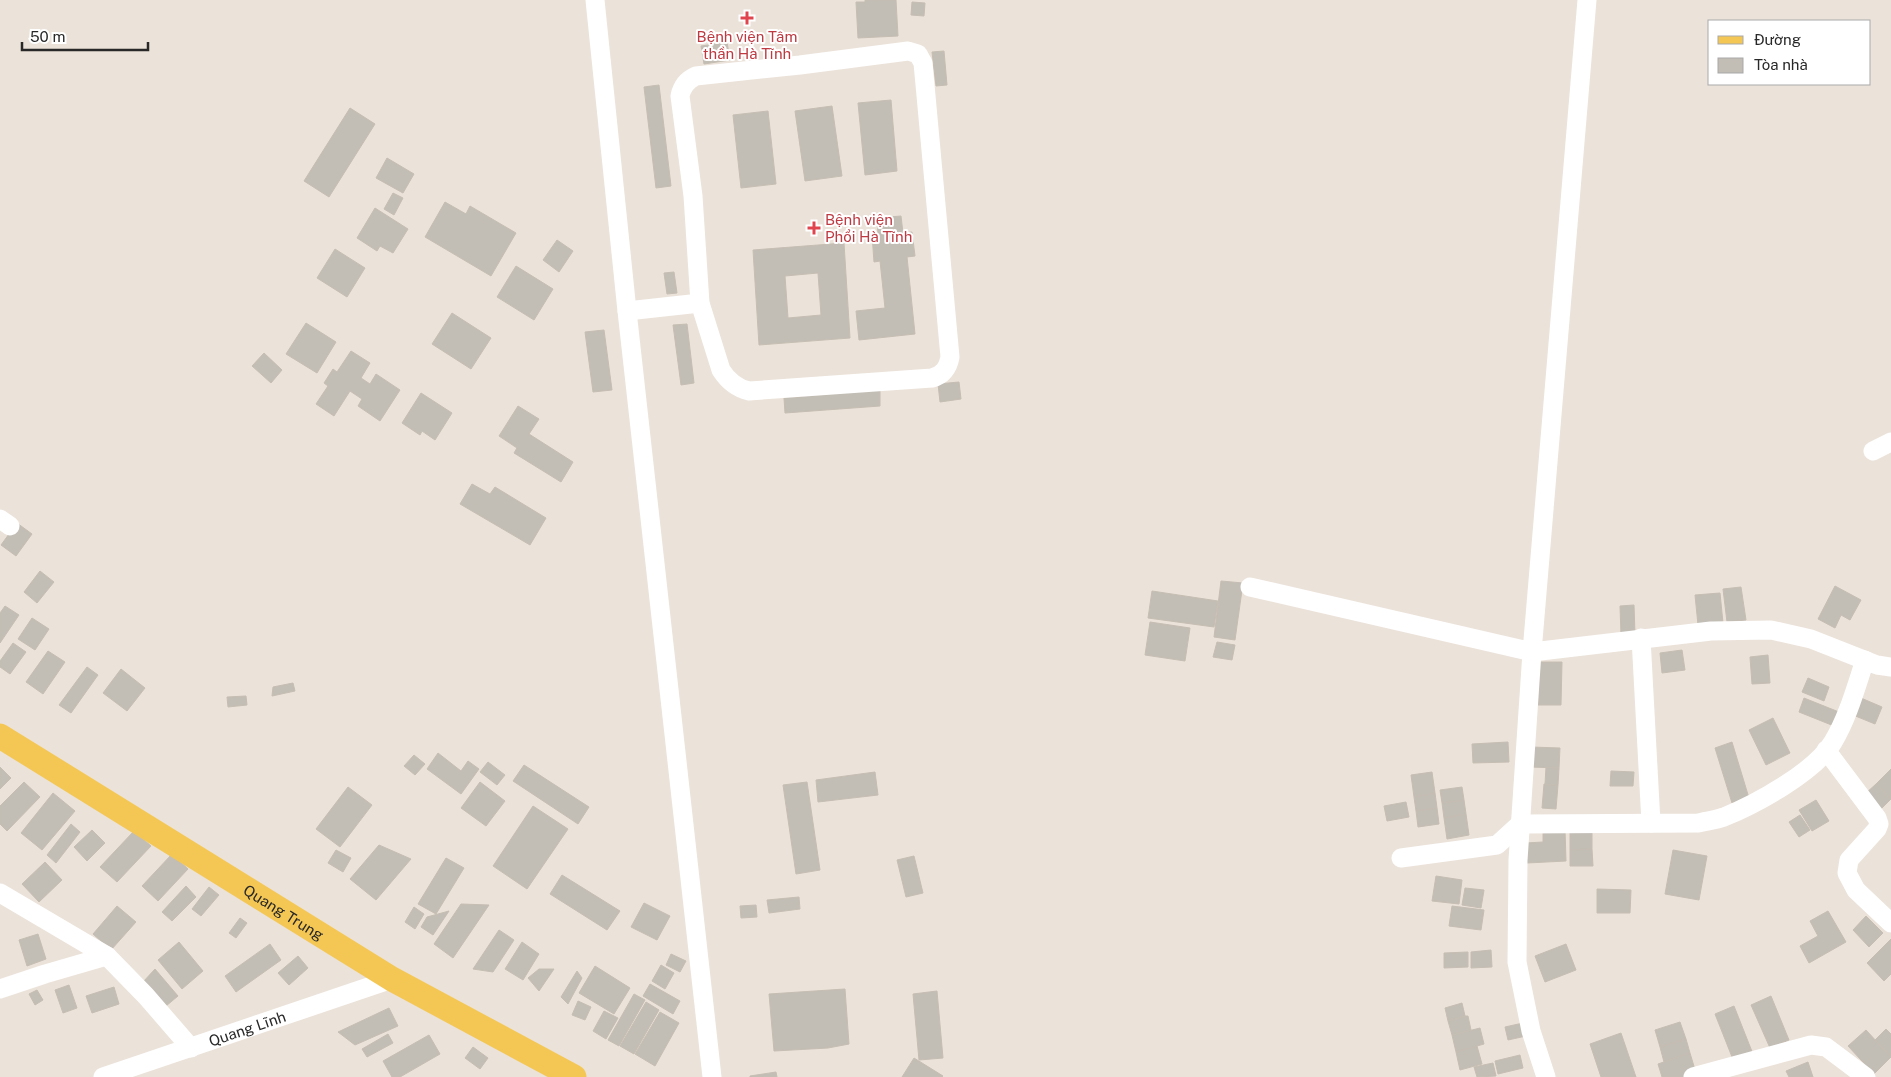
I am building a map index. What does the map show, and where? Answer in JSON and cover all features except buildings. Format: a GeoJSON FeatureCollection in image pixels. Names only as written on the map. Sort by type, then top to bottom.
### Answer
{"type":"FeatureCollection","features":[{"type":"Feature","properties":{"kind":"main road","name":"Quang Trung"},"geometry":{"type":"LineString","coordinates":[[0,736],[392,979],[574,1077]]}},
{"type":"Feature","properties":{"kind":"street"},"geometry":{"type":"LineString","coordinates":[[595,0],[627,311],[712,1077]]}},
{"type":"Feature","properties":{"kind":"street"},"geometry":{"type":"LineString","coordinates":[[1546,1077],[1531,1031],[1517,962],[1520,824],[1532,652],[1587,0]]}},
{"type":"Feature","properties":{"kind":"street"},"geometry":{"type":"LineString","coordinates":[[908,51],[918,54],[923,63],[950,357],[946,369],[940,375],[932,378],[749,391],[740,389],[721,370],[700,304],[693,196],[680,96],[684,85],[696,76],[908,51]]}},
{"type":"Feature","properties":{"kind":"street"},"geometry":{"type":"LineString","coordinates":[[627,311],[700,304]]}},
{"type":"Feature","properties":{"kind":"street"},"geometry":{"type":"LineString","coordinates":[[1873,450],[1891,442]]}},
{"type":"Feature","properties":{"kind":"street"},"geometry":{"type":"LineString","coordinates":[[1250,587],[1532,652],[1711,631],[1771,630],[1811,639],[1877,665],[1891,667]]}},
{"type":"Feature","properties":{"kind":"street"},"geometry":{"type":"LineString","coordinates":[[1641,638],[1651,824]]}},
{"type":"Feature","properties":{"kind":"street"},"geometry":{"type":"LineString","coordinates":[[1400,858],[1497,845],[1520,824],[1698,823],[1722,817],[1760,800],[1792,780],[1818,759],[1832,743],[1842,723],[1865,660]]}},
{"type":"Feature","properties":{"kind":"street"},"geometry":{"type":"LineString","coordinates":[[1826,750],[1877,818],[1879,824],[1877,829],[1849,860],[1846,873],[1856,890],[1891,923]]}},
{"type":"Feature","properties":{"kind":"street"},"geometry":{"type":"LineString","coordinates":[[0,893],[108,956],[191,1048]]}},
{"type":"Feature","properties":{"kind":"street"},"geometry":{"type":"LineString","coordinates":[[0,989],[108,956]]}},
{"type":"Feature","properties":{"kind":"street","name":"Quang Lĩnh"},"geometry":{"type":"LineString","coordinates":[[103,1077],[392,979]]}},
{"type":"Feature","properties":{"kind":"street"},"geometry":{"type":"LineString","coordinates":[[1693,1077],[1811,1045],[1826,1047],[1866,1077]]}},
{"type":"Feature","properties":{"kind":"place","name":"Bệnh viện Tâm thần Hà Tĩnh"},"geometry":{"type":"Point","coordinates":[747,18]}},
{"type":"Feature","properties":{"kind":"place","name":"Bệnh viện Phổi Hà Tĩnh"},"geometry":{"type":"Point","coordinates":[814,228]}}]}
